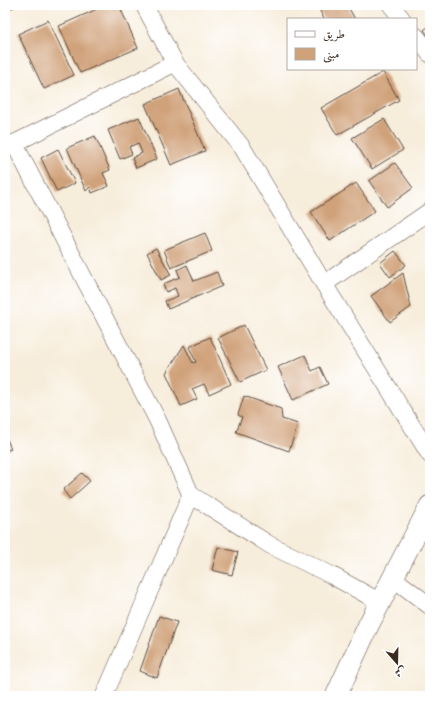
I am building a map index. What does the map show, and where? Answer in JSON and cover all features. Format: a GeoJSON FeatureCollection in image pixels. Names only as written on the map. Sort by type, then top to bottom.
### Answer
{"type":"FeatureCollection","features":[{"type":"Feature","properties":{"kind":"street"},"geometry":{"type":"LineString","coordinates":[[144,5],[175,63],[242,147],[324,284],[430,455]]}},
{"type":"Feature","properties":{"kind":"street"},"geometry":{"type":"LineString","coordinates":[[392,5],[401,18]]}},
{"type":"Feature","properties":{"kind":"street"},"geometry":{"type":"LineString","coordinates":[[417,37],[430,54]]}},
{"type":"Feature","properties":{"kind":"street"},"geometry":{"type":"LineString","coordinates":[[175,63],[10,146],[158,421],[191,495],[270,545],[331,575],[380,602]]}},
{"type":"Feature","properties":{"kind":"street"},"geometry":{"type":"LineString","coordinates":[[324,284],[430,211]]}},
{"type":"Feature","properties":{"kind":"street"},"geometry":{"type":"LineString","coordinates":[[104,696],[191,495]]}},
{"type":"Feature","properties":{"kind":"street"},"geometry":{"type":"LineString","coordinates":[[336,696],[380,602],[430,506]]}},
{"type":"Feature","properties":{"kind":"street"},"geometry":{"type":"LineString","coordinates":[[393,578],[430,606]]}},
{"type":"Feature","properties":{"kind":"building"},"geometry":{"type":"Polygon","coordinates":[[[5,5],[18,5],[5,11],[5,5]]]}},
{"type":"Feature","properties":{"kind":"building"},"geometry":{"type":"Polygon","coordinates":[[[106,5],[119,5],[138,48],[80,73],[59,26],[106,5]]]}},
{"type":"Feature","properties":{"kind":"building"},"geometry":{"type":"Polygon","coordinates":[[[317,5],[347,5],[354,18],[324,18],[317,5]]]}},
{"type":"Feature","properties":{"kind":"building"},"geometry":{"type":"Polygon","coordinates":[[[48,20],[74,75],[44,89],[18,34],[48,20]]]}},
{"type":"Feature","properties":{"kind":"building"},"geometry":{"type":"Polygon","coordinates":[[[430,25],[430,38],[424,30],[430,25]]]}},
{"type":"Feature","properties":{"kind":"building"},"geometry":{"type":"Polygon","coordinates":[[[383,72],[399,100],[337,135],[321,108],[383,72]]]}},
{"type":"Feature","properties":{"kind":"building"},"geometry":{"type":"Polygon","coordinates":[[[179,89],[205,151],[171,165],[145,104],[179,89]]]}},
{"type":"Feature","properties":{"kind":"building"},"geometry":{"type":"Polygon","coordinates":[[[139,117],[157,159],[136,168],[132,158],[142,153],[138,143],[129,147],[132,154],[120,159],[108,130],[139,117]]]}},
{"type":"Feature","properties":{"kind":"building"},"geometry":{"type":"Polygon","coordinates":[[[384,119],[403,150],[372,169],[352,138],[384,119]]]}},
{"type":"Feature","properties":{"kind":"building"},"geometry":{"type":"Polygon","coordinates":[[[95,136],[110,170],[103,173],[109,186],[92,193],[90,187],[86,191],[67,148],[95,136]]]}},
{"type":"Feature","properties":{"kind":"building"},"geometry":{"type":"Polygon","coordinates":[[[58,149],[75,183],[57,192],[41,158],[58,149]]]}},
{"type":"Feature","properties":{"kind":"building"},"geometry":{"type":"Polygon","coordinates":[[[395,163],[413,188],[387,207],[369,181],[395,163]]]}},
{"type":"Feature","properties":{"kind":"building"},"geometry":{"type":"Polygon","coordinates":[[[356,183],[375,211],[330,241],[311,212],[356,183]]]}},
{"type":"Feature","properties":{"kind":"building"},"geometry":{"type":"Polygon","coordinates":[[[205,233],[212,251],[171,268],[164,250],[205,233]]]}},
{"type":"Feature","properties":{"kind":"building"},"geometry":{"type":"Polygon","coordinates":[[[156,248],[171,275],[161,280],[147,253],[156,248]]]}},
{"type":"Feature","properties":{"kind":"building"},"geometry":{"type":"Polygon","coordinates":[[[395,251],[406,265],[390,277],[380,263],[395,251]]]}},
{"type":"Feature","properties":{"kind":"building"},"geometry":{"type":"Polygon","coordinates":[[[187,265],[194,281],[217,272],[222,286],[168,309],[165,301],[178,296],[175,288],[166,292],[163,284],[180,277],[177,270],[187,265]]]}},
{"type":"Feature","properties":{"kind":"building"},"geometry":{"type":"Polygon","coordinates":[[[403,273],[411,307],[390,322],[371,296],[403,273]]]}},
{"type":"Feature","properties":{"kind":"building"},"geometry":{"type":"Polygon","coordinates":[[[244,325],[266,370],[240,382],[218,338],[244,325]]]}},
{"type":"Feature","properties":{"kind":"building"},"geometry":{"type":"Polygon","coordinates":[[[210,337],[231,384],[209,394],[204,384],[192,389],[197,399],[181,406],[166,373],[184,345],[193,363],[196,362],[189,347],[210,337]]]}},
{"type":"Feature","properties":{"kind":"building"},"geometry":{"type":"Polygon","coordinates":[[[305,355],[312,371],[320,367],[328,384],[293,400],[278,367],[305,355]]]}},
{"type":"Feature","properties":{"kind":"building"},"geometry":{"type":"Polygon","coordinates":[[[244,396],[281,409],[282,419],[298,424],[289,451],[236,432],[242,417],[238,415],[244,396]]]}},
{"type":"Feature","properties":{"kind":"building"},"geometry":{"type":"Polygon","coordinates":[[[5,434],[11,449],[5,451],[5,434]]]}},
{"type":"Feature","properties":{"kind":"building"},"geometry":{"type":"Polygon","coordinates":[[[82,473],[90,481],[70,499],[63,490],[82,473]]]}},
{"type":"Feature","properties":{"kind":"building"},"geometry":{"type":"Polygon","coordinates":[[[218,547],[238,552],[232,575],[212,570],[218,547]]]}},
{"type":"Feature","properties":{"kind":"building"},"geometry":{"type":"Polygon","coordinates":[[[159,616],[177,622],[157,678],[140,671],[159,616]]]}}]}
